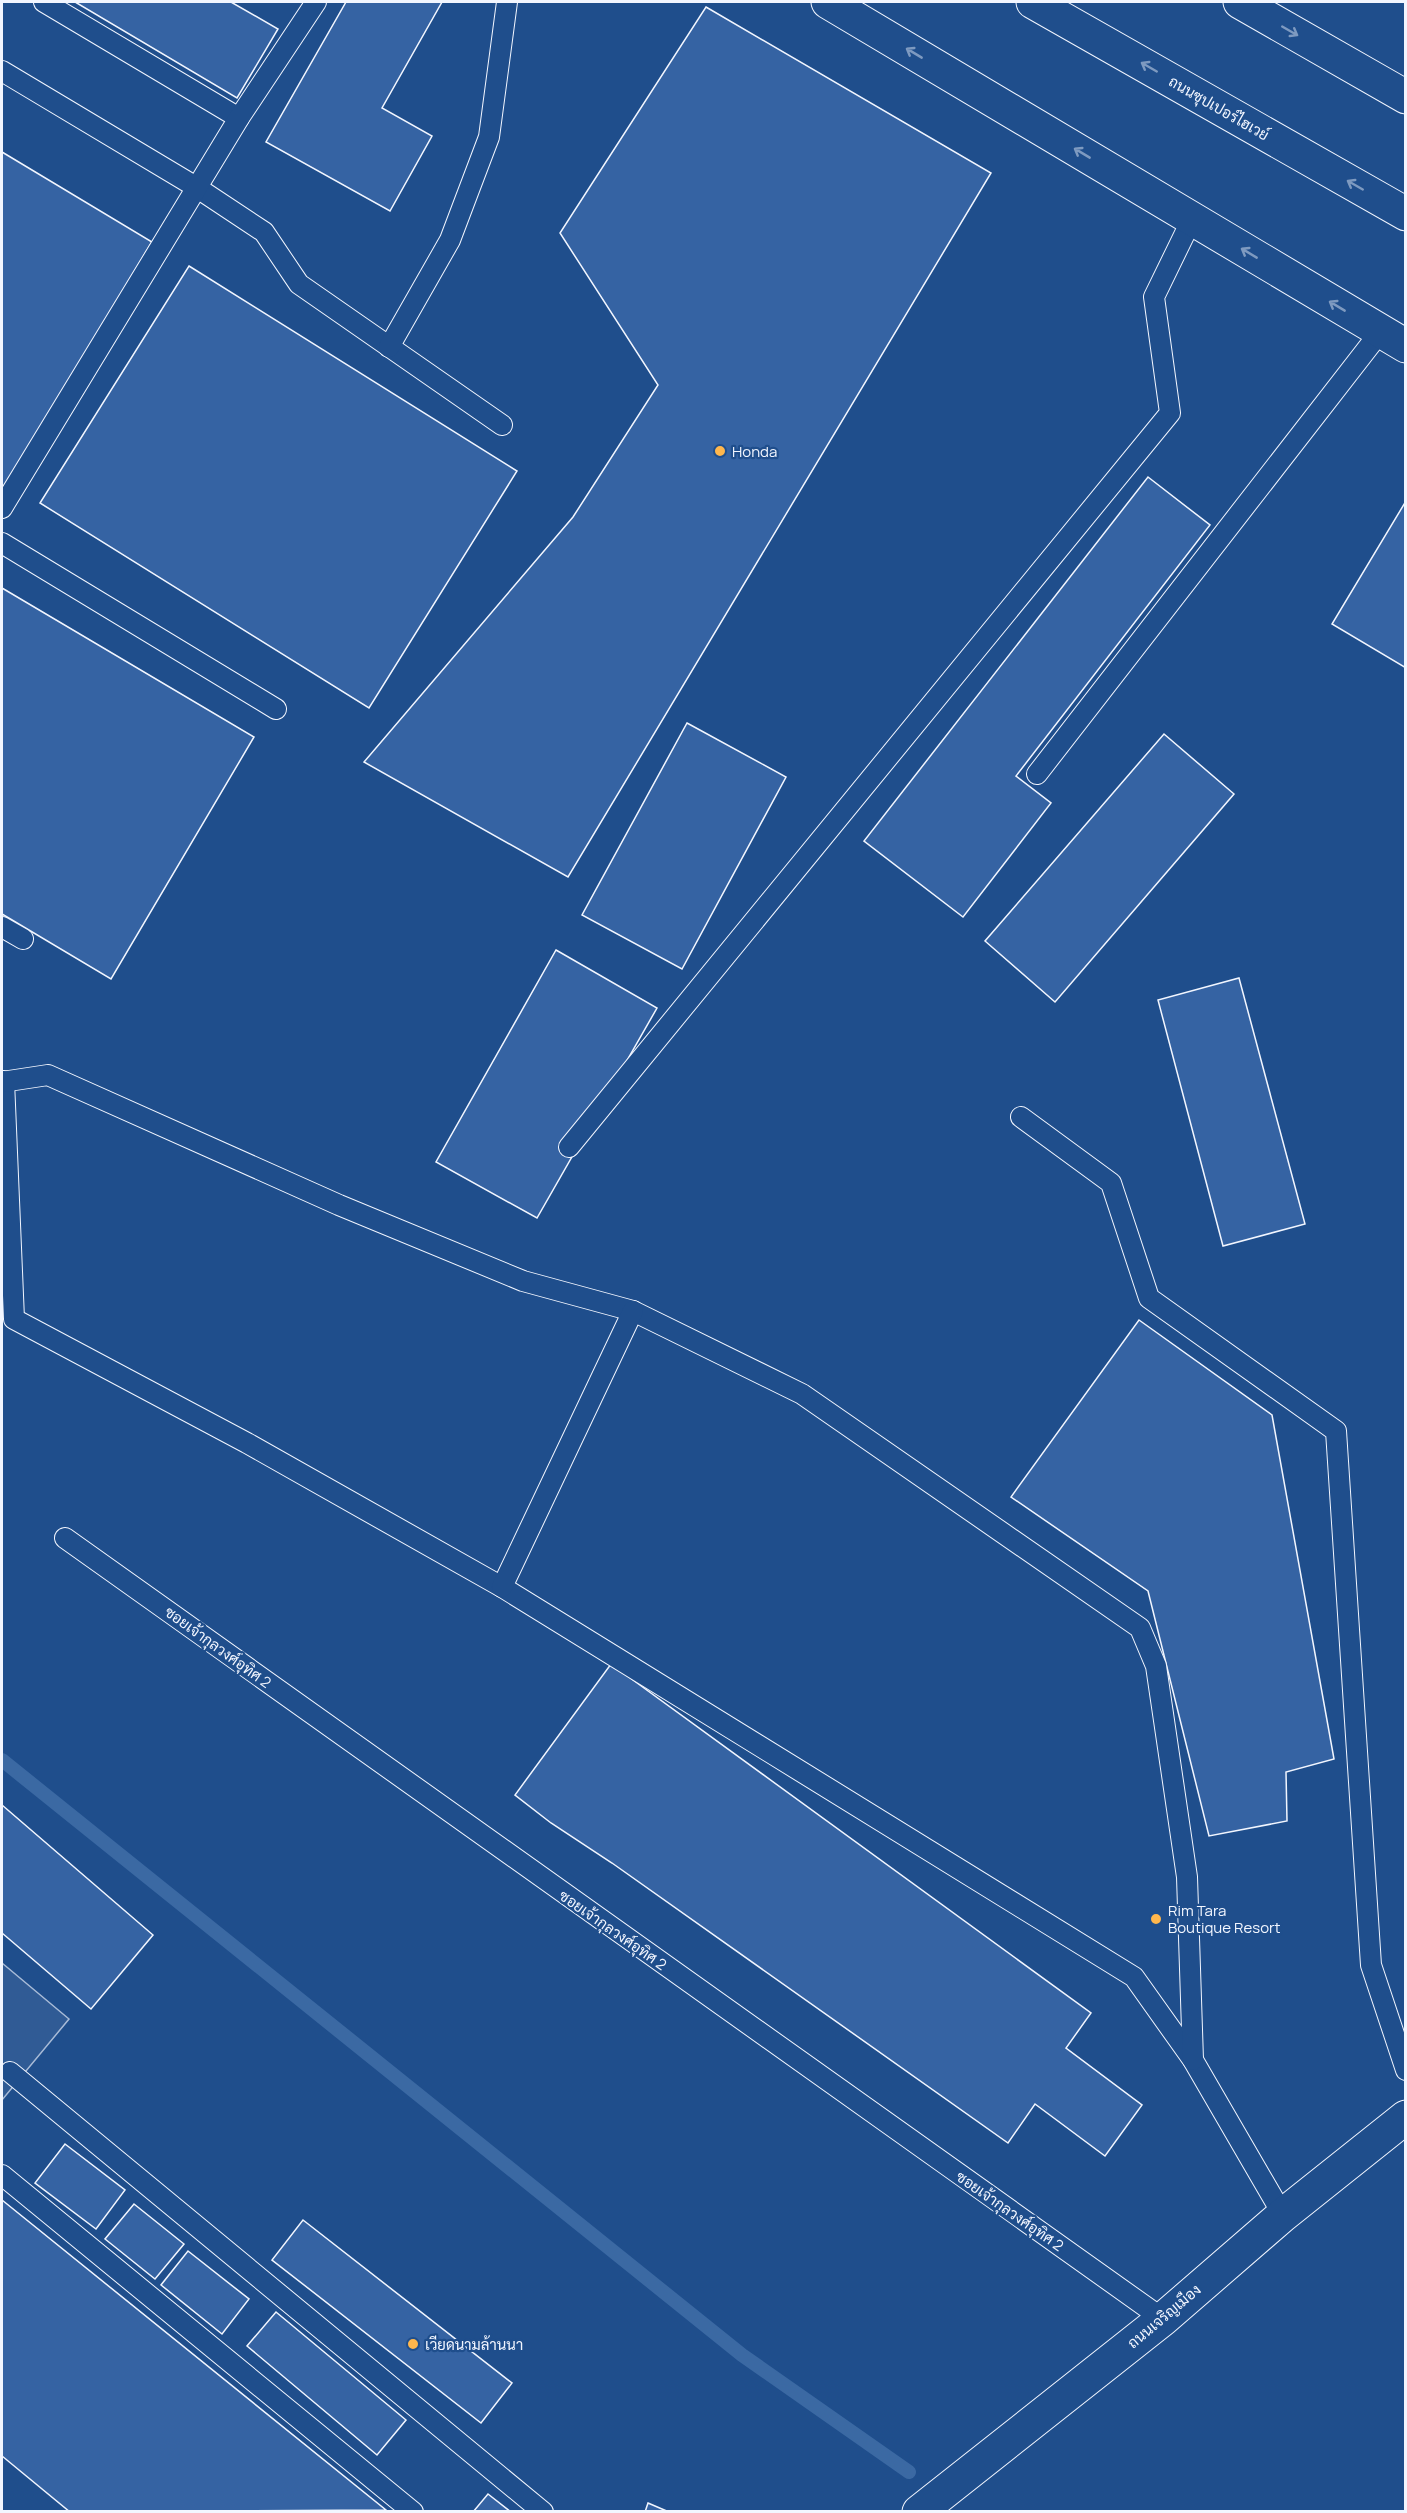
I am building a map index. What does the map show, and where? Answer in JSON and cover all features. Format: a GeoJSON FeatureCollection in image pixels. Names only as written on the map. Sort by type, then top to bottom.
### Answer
{"type":"FeatureCollection","features":[{"type":"Feature","properties":{"kind":"main road"},"geometry":{"type":"LineString","coordinates":[[828,2],[1393,339]]}},
{"type":"Feature","properties":{"kind":"main road","name":"ถนนซุปเปอร์ไฮเวย์"},"geometry":{"type":"LineString","coordinates":[[1033,2],[1406,214]]}},
{"type":"Feature","properties":{"kind":"main road"},"geometry":{"type":"LineString","coordinates":[[1240,2],[1406,97]]}},
{"type":"Feature","properties":{"kind":"main road","name":"ถนนเจริญเมือง"},"geometry":{"type":"LineString","coordinates":[[920,2511],[1163,2319],[1283,2215],[1406,2117]]}},
{"type":"Feature","properties":{"kind":"lane"},"geometry":{"type":"LineString","coordinates":[[44,2],[239,118]]}},
{"type":"Feature","properties":{"kind":"lane"},"geometry":{"type":"LineString","coordinates":[[2,508],[196,187],[316,2]]}},
{"type":"Feature","properties":{"kind":"lane"},"geometry":{"type":"LineString","coordinates":[[389,346],[450,240],[489,137],[507,2]]}},
{"type":"Feature","properties":{"kind":"lane"},"geometry":{"type":"LineString","coordinates":[[2,71],[196,187],[264,232],[298,284],[502,425]]}},
{"type":"Feature","properties":{"kind":"lane"},"geometry":{"type":"LineString","coordinates":[[569,1147],[1170,413],[1154,297],[1192,219]]}},
{"type":"Feature","properties":{"kind":"lane"},"geometry":{"type":"LineString","coordinates":[[1037,774],[1393,339]]}},
{"type":"Feature","properties":{"kind":"lane"},"geometry":{"type":"LineString","coordinates":[[2,543],[276,709]]}},
{"type":"Feature","properties":{"kind":"lane"},"geometry":{"type":"LineString","coordinates":[[2,927],[23,939]]}},
{"type":"Feature","properties":{"kind":"lane"},"geometry":{"type":"LineString","coordinates":[[1193,2060],[1187,1877],[1156,1666],[1140,1628],[802,1394],[633,1311],[523,1281],[339,1205],[48,1076],[3,1082],[14,1319],[256,1448],[502,1587],[1134,1977],[1193,2060],[1283,2215]]}},
{"type":"Feature","properties":{"kind":"lane"},"geometry":{"type":"LineString","coordinates":[[1021,1117],[1111,1183],[1149,1298],[1336,1431],[1371,1965],[1406,2070]]}},
{"type":"Feature","properties":{"kind":"lane"},"geometry":{"type":"LineString","coordinates":[[502,1587],[633,1311]]}},
{"type":"Feature","properties":{"kind":"lane","name":"ซอยเจ้ากุลวงศ์อุทิศ 2"},"geometry":{"type":"LineString","coordinates":[[65,1538],[1163,2319]]}},
{"type":"Feature","properties":{"kind":"lane"},"geometry":{"type":"LineString","coordinates":[[10,2072],[543,2511]]}},
{"type":"Feature","properties":{"kind":"lane"},"geometry":{"type":"LineString","coordinates":[[2,2175],[412,2511]]}},
{"type":"Feature","properties":{"kind":"shaded area"},"geometry":{"type":"Polygon","coordinates":[[[2,1963],[69,2019],[2,2100],[2,1963]]]}},
{"type":"Feature","properties":{"kind":"building"},"geometry":{"type":"Polygon","coordinates":[[[75,2],[231,2],[278,29],[237,98],[75,2]]]}},
{"type":"Feature","properties":{"kind":"building"},"geometry":{"type":"Polygon","coordinates":[[[346,2],[442,2],[382,108],[432,136],[390,211],[266,142],[346,2]]]}},
{"type":"Feature","properties":{"kind":"building","name":"Honda"},"geometry":{"type":"Polygon","coordinates":[[[706,7],[991,173],[568,877],[364,762],[573,517],[658,385],[560,233],[706,7]]]}},
{"type":"Feature","properties":{"kind":"building"},"geometry":{"type":"Polygon","coordinates":[[[2,152],[152,242],[2,493],[2,152]]]}},
{"type":"Feature","properties":{"kind":"building"},"geometry":{"type":"Polygon","coordinates":[[[189,266],[517,471],[369,708],[40,503],[189,266]]]}},
{"type":"Feature","properties":{"kind":"building"},"geometry":{"type":"Polygon","coordinates":[[[1148,477],[1210,525],[1016,776],[1051,803],[963,917],[864,841],[1148,477]]]}},
{"type":"Feature","properties":{"kind":"building"},"geometry":{"type":"Polygon","coordinates":[[[1406,501],[1406,668],[1332,624],[1406,501]]]}},
{"type":"Feature","properties":{"kind":"building"},"geometry":{"type":"Polygon","coordinates":[[[2,588],[254,737],[111,979],[2,914],[2,588]]]}},
{"type":"Feature","properties":{"kind":"building"},"geometry":{"type":"Polygon","coordinates":[[[687,723],[786,777],[682,969],[582,915],[687,723]]]}},
{"type":"Feature","properties":{"kind":"building"},"geometry":{"type":"Polygon","coordinates":[[[1164,734],[1234,794],[1055,1002],[985,941],[1164,734]]]}},
{"type":"Feature","properties":{"kind":"building"},"geometry":{"type":"Polygon","coordinates":[[[556,950],[657,1008],[537,1218],[436,1162],[556,950]]]}},
{"type":"Feature","properties":{"kind":"building"},"geometry":{"type":"Polygon","coordinates":[[[1239,978],[1305,1224],[1223,1246],[1158,1000],[1239,978]]]}},
{"type":"Feature","properties":{"kind":"building"},"geometry":{"type":"Polygon","coordinates":[[[1139,1320],[1272,1415],[1334,1759],[1286,1772],[1287,1821],[1209,1836],[1148,1591],[1011,1497],[1139,1320]]]}},
{"type":"Feature","properties":{"kind":"building"},"geometry":{"type":"Polygon","coordinates":[[[611,1664],[1091,2013],[1066,2048],[1142,2105],[1105,2156],[1035,2104],[1008,2143],[612,1863],[551,1823],[515,1795],[611,1664]]]}},
{"type":"Feature","properties":{"kind":"building"},"geometry":{"type":"Polygon","coordinates":[[[2,1805],[153,1935],[91,2009],[2,1933],[2,1805]]]}},
{"type":"Feature","properties":{"kind":"building"},"geometry":{"type":"Polygon","coordinates":[[[65,2144],[125,2190],[96,2229],[35,2183],[65,2144]]]}},
{"type":"Feature","properties":{"kind":"building"},"geometry":{"type":"Polygon","coordinates":[[[2,2200],[386,2510],[70,2512],[2,2456],[2,2200]]]}},
{"type":"Feature","properties":{"kind":"building"},"geometry":{"type":"Polygon","coordinates":[[[134,2204],[184,2244],[155,2279],[105,2239],[134,2204]]]}},
{"type":"Feature","properties":{"kind":"building"},"geometry":{"type":"Polygon","coordinates":[[[303,2220],[512,2383],[481,2423],[272,2260],[303,2220]]]}},
{"type":"Feature","properties":{"kind":"building"},"geometry":{"type":"Polygon","coordinates":[[[188,2251],[249,2299],[222,2334],[161,2285],[188,2251]]]}},
{"type":"Feature","properties":{"kind":"building"},"geometry":{"type":"Polygon","coordinates":[[[276,2312],[406,2420],[377,2455],[247,2346],[276,2312]]]}},
{"type":"Feature","properties":{"kind":"building"},"geometry":{"type":"Polygon","coordinates":[[[488,2494],[511,2512],[473,2512],[488,2494]]]}},
{"type":"Feature","properties":{"kind":"building"},"geometry":{"type":"Polygon","coordinates":[[[648,2503],[669,2512],[645,2512],[648,2503]]]}},
{"type":"Feature","properties":{"kind":"waterway"},"geometry":{"type":"LineString","coordinates":[[2,1760],[742,2355],[909,2472]]}},
{"type":"Feature","properties":{"kind":"place","name":"Honda"},"geometry":{"type":"Point","coordinates":[720,451]}},
{"type":"Feature","properties":{"kind":"place","name":"Rim Tara Boutique Resort"},"geometry":{"type":"Point","coordinates":[1156,1919]}},
{"type":"Feature","properties":{"kind":"place","name":"เวียดนามล้านนา"},"geometry":{"type":"Point","coordinates":[413,2344]}}]}
